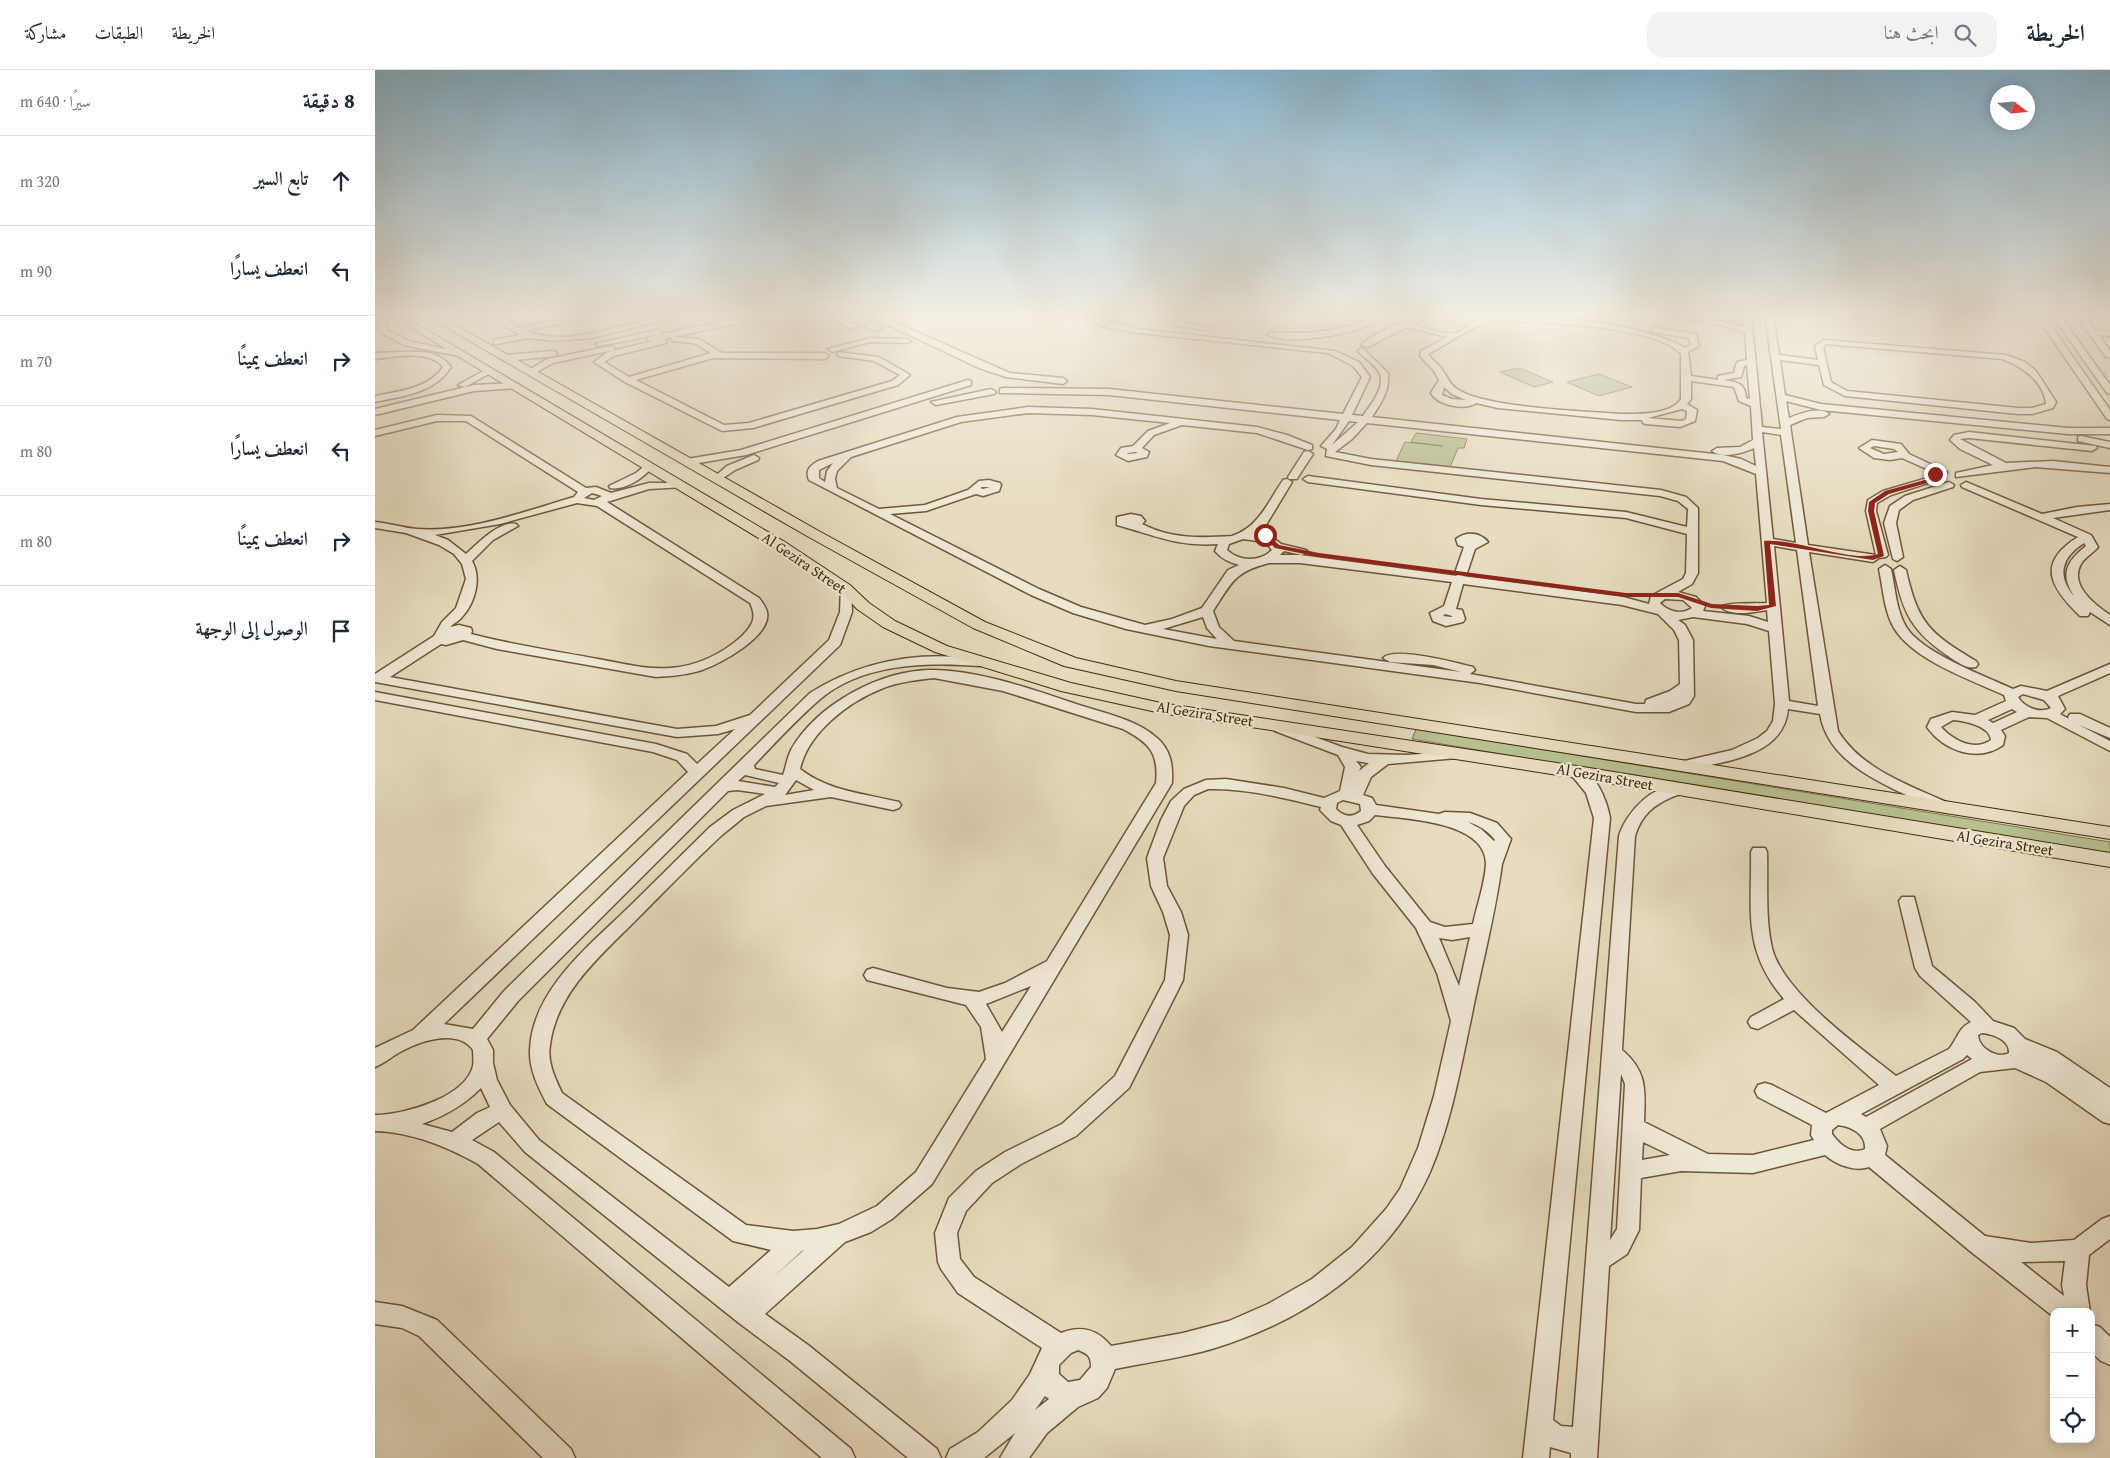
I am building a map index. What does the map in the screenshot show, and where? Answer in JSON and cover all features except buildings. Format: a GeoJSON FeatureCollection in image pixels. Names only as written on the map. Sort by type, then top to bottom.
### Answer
{"type":"FeatureCollection","features":[{"type":"Feature","properties":{"kind":"main road","name":"Al Gezira Street"},"geometry":{"type":"LineString","coordinates":[[503,379],[780,545],[845,588],[875,615],[905,633],[941,649],[984,662],[1103,696],[1190,712],[1577,772],[2110,860]]}},
{"type":"Feature","properties":{"kind":"main road","name":"Al Gezira Street"},"geometry":{"type":"LineString","coordinates":[[542,379],[971,621],[1037,650],[1105,671],[1200,689],[2110,833]]}},
{"type":"Feature","properties":{"kind":"main road"},"geometry":{"type":"LineString","coordinates":[[576,422],[596,421],[606,415]]}},
{"type":"Feature","properties":{"kind":"main road"},"geometry":{"type":"LineString","coordinates":[[591,431],[594,427],[601,424],[620,423]]}},
{"type":"Feature","properties":{"kind":"main road"},"geometry":{"type":"LineString","coordinates":[[1190,712],[1201,700],[1200,689]]}},
{"type":"Feature","properties":{"kind":"main road"},"geometry":{"type":"LineString","coordinates":[[1220,717],[1220,704],[1233,694]]}},
{"type":"Feature","properties":{"kind":"street"},"geometry":{"type":"LineString","coordinates":[[375,399],[428,384],[437,379]]}},
{"type":"Feature","properties":{"kind":"street"},"geometry":{"type":"LineString","coordinates":[[375,406],[459,385],[473,379]]}},
{"type":"Feature","properties":{"kind":"street"},"geometry":{"type":"LineString","coordinates":[[628,380],[632,379]]}},
{"type":"Feature","properties":{"kind":"street"},"geometry":{"type":"LineString","coordinates":[[628,380],[715,426],[731,429],[750,426],[895,383],[901,379]]}},
{"type":"Feature","properties":{"kind":"street"},"geometry":{"type":"LineString","coordinates":[[687,462],[742,453],[968,383],[973,379]]}},
{"type":"Feature","properties":{"kind":"street"},"geometry":{"type":"LineString","coordinates":[[1003,391],[1020,385],[1020,379]]}},
{"type":"Feature","properties":{"kind":"street"},"geometry":{"type":"LineString","coordinates":[[1041,379],[1346,415]]}},
{"type":"Feature","properties":{"kind":"street"},"geometry":{"type":"LineString","coordinates":[[1329,450],[1365,379]]}},
{"type":"Feature","properties":{"kind":"street"},"geometry":{"type":"LineString","coordinates":[[1147,425],[1189,422],[1264,431],[1322,456],[1345,441],[1368,417],[1386,379]]}},
{"type":"Feature","properties":{"kind":"street"},"geometry":{"type":"LineString","coordinates":[[1621,417],[1658,414],[1682,405],[1686,399],[1686,379]]}},
{"type":"Feature","properties":{"kind":"street"},"geometry":{"type":"LineString","coordinates":[[1702,379],[1737,385],[1741,389],[1742,399],[1755,404]]}},
{"type":"Feature","properties":{"kind":"street"},"geometry":{"type":"LineString","coordinates":[[1685,765],[1727,756],[1751,748],[1768,738],[1779,724],[1782,704],[1753,379]]}},
{"type":"Feature","properties":{"kind":"street"},"geometry":{"type":"LineString","coordinates":[[1778,379],[1801,546],[1831,733],[1845,750],[1867,768],[1895,784],[1947,807]]}},
{"type":"Feature","properties":{"kind":"street"},"geometry":{"type":"LineString","coordinates":[[1826,379],[1830,386],[1855,395],[2019,411],[2043,409],[2050,406],[2051,402],[2038,379]]}},
{"type":"Feature","properties":{"kind":"street"},"geometry":{"type":"LineString","coordinates":[[2084,379],[2110,417]]}},
{"type":"Feature","properties":{"kind":"street"},"geometry":{"type":"LineString","coordinates":[[1498,405],[1464,396],[1449,388],[1443,380],[1436,393],[1441,399],[1675,424],[1690,421],[1692,410],[1682,405]]}},
{"type":"Feature","properties":{"kind":"street"},"geometry":{"type":"LineString","coordinates":[[968,383],[968,386],[976,391],[991,392]]}},
{"type":"Feature","properties":{"kind":"street"},"geometry":{"type":"LineString","coordinates":[[375,412],[474,388],[515,386]]}},
{"type":"Feature","properties":{"kind":"street"},"geometry":{"type":"LineString","coordinates":[[717,478],[731,468],[752,459],[898,412],[940,401],[1003,391],[1092,391],[1713,450],[1742,450],[1759,442]]}},
{"type":"Feature","properties":{"kind":"street"},"geometry":{"type":"LineString","coordinates":[[1781,397],[1821,407],[2068,431],[2110,431]]}},
{"type":"Feature","properties":{"kind":"street"},"geometry":{"type":"LineString","coordinates":[[1189,422],[1167,426],[1147,425],[1073,410],[1045,410],[1000,416],[924,429],[822,463],[814,468],[811,474],[814,480],[912,530],[1055,601],[1100,618],[1141,629],[1229,645],[1372,663],[1386,658],[1433,661],[1471,670],[1478,674],[1480,680],[1648,710],[1669,708],[1684,701],[1689,691],[1687,685],[1687,646],[1680,628],[1654,603],[1661,596],[1688,581]]}},
{"type":"Feature","properties":{"kind":"street"},"geometry":{"type":"LineString","coordinates":[[1757,429],[1785,427],[1806,415],[1822,414],[2073,438],[2110,445]]}},
{"type":"Feature","properties":{"kind":"street"},"geometry":{"type":"LineString","coordinates":[[1368,417],[1723,458],[1737,461],[1761,472]]}},
{"type":"Feature","properties":{"kind":"street"},"geometry":{"type":"LineString","coordinates":[[375,433],[437,418],[468,418],[582,498]]}},
{"type":"Feature","properties":{"kind":"street"},"geometry":{"type":"LineString","coordinates":[[1136,449],[1147,425]]}},
{"type":"Feature","properties":{"kind":"street"},"geometry":{"type":"LineString","coordinates":[[2002,465],[1964,447],[1955,440],[1957,437],[1969,436],[2077,446],[2110,455]]}},
{"type":"Feature","properties":{"kind":"street"},"geometry":{"type":"LineString","coordinates":[[1329,450],[1371,462],[1661,493],[1682,499],[1689,503],[1693,512],[1692,573],[1688,581],[1687,590],[1692,608],[1680,628]]}},
{"type":"Feature","properties":{"kind":"street"},"geometry":{"type":"LineString","coordinates":[[1221,551],[1221,547],[1262,524],[1308,451]]}},
{"type":"Feature","properties":{"kind":"street"},"geometry":{"type":"LineString","coordinates":[[832,489],[829,483],[831,470],[854,452]]}},
{"type":"Feature","properties":{"kind":"street"},"geometry":{"type":"LineString","coordinates":[[1899,456],[1937,475],[1949,485]]}},
{"type":"Feature","properties":{"kind":"street"},"geometry":{"type":"LineString","coordinates":[[2110,470],[2045,464],[2002,465],[1961,474],[1937,475],[1887,492],[1872,502],[1871,511],[1878,561],[1899,626],[1904,635],[1927,652],[2015,696],[2047,696],[2110,668]]}},
{"type":"Feature","properties":{"kind":"street"},"geometry":{"type":"LineString","coordinates":[[602,496],[634,478],[648,466]]}},
{"type":"Feature","properties":{"kind":"street"},"geometry":{"type":"LineString","coordinates":[[1961,474],[1970,480],[1966,485]]}},
{"type":"Feature","properties":{"kind":"street"},"geometry":{"type":"LineString","coordinates":[[1290,480],[1292,486],[1339,483],[1417,493],[1460,503],[1482,511],[1505,508],[1548,509],[1627,516],[1662,523],[1692,532]]}},
{"type":"Feature","properties":{"kind":"street"},"geometry":{"type":"LineString","coordinates":[[1280,495],[1305,484]]}},
{"type":"Feature","properties":{"kind":"street"},"geometry":{"type":"LineString","coordinates":[[419,532],[495,524],[582,498],[602,496],[649,486],[681,485]]}},
{"type":"Feature","properties":{"kind":"street"},"geometry":{"type":"LineString","coordinates":[[2028,712],[2015,696],[1933,637],[1909,609],[1890,523],[1894,508],[1909,498],[1949,485],[1966,485],[2087,537],[2092,547],[2077,558],[2073,564],[2071,570],[2074,585],[2086,602],[2110,621]]}},
{"type":"Feature","properties":{"kind":"street"},"geometry":{"type":"LineString","coordinates":[[877,512],[925,508],[975,491]]}},
{"type":"Feature","properties":{"kind":"street"},"geometry":{"type":"LineString","coordinates":[[463,633],[507,647],[656,673],[671,673],[687,671],[716,661],[755,631],[761,618],[761,612],[755,602],[602,496]]}},
{"type":"Feature","properties":{"kind":"street"},"geometry":{"type":"LineString","coordinates":[[455,548],[474,545],[513,525],[582,498]]}},
{"type":"Feature","properties":{"kind":"street"},"geometry":{"type":"LineString","coordinates":[[2042,517],[2077,510],[2110,507]]}},
{"type":"Feature","properties":{"kind":"street"},"geometry":{"type":"LineString","coordinates":[[912,530],[925,508]]}},
{"type":"Feature","properties":{"kind":"street"},"geometry":{"type":"LineString","coordinates":[[1662,523],[1686,519],[1693,512]]}},
{"type":"Feature","properties":{"kind":"street"},"geometry":{"type":"LineString","coordinates":[[1662,523],[1679,534],[1692,547]]}},
{"type":"Feature","properties":{"kind":"street"},"geometry":{"type":"LineString","coordinates":[[1134,524],[1165,537],[1192,541],[1221,551],[1231,559],[1254,562]]}},
{"type":"Feature","properties":{"kind":"street"},"geometry":{"type":"LineString","coordinates":[[1262,524],[1278,551],[1268,559]]}},
{"type":"Feature","properties":{"kind":"street"},"geometry":{"type":"LineString","coordinates":[[375,525],[419,532],[455,548],[467,561],[472,583],[459,614],[446,624],[440,636],[377,678]]}},
{"type":"Feature","properties":{"kind":"street"},"geometry":{"type":"LineString","coordinates":[[471,528],[468,532],[472,538],[489,538]]}},
{"type":"Feature","properties":{"kind":"street"},"geometry":{"type":"LineString","coordinates":[[440,540],[471,528]]}},
{"type":"Feature","properties":{"kind":"street"},"geometry":{"type":"LineString","coordinates":[[2087,537],[2061,554],[2056,568],[2059,584],[2078,607],[2110,631]]}},
{"type":"Feature","properties":{"kind":"street"},"geometry":{"type":"LineString","coordinates":[[467,561],[489,538]]}},
{"type":"Feature","properties":{"kind":"street"},"geometry":{"type":"LineString","coordinates":[[1192,541],[1236,538],[1272,543],[1319,555],[1623,601],[1662,611],[1692,608],[1738,613],[1773,606]]}},
{"type":"Feature","properties":{"kind":"street"},"geometry":{"type":"LineString","coordinates":[[1767,542],[1801,546],[1823,552],[1898,564]]}},
{"type":"Feature","properties":{"kind":"street"},"geometry":{"type":"LineString","coordinates":[[1449,610],[1469,546]]}},
{"type":"Feature","properties":{"kind":"street"},"geometry":{"type":"LineString","coordinates":[[1804,564],[1835,558],[1878,561]]}},
{"type":"Feature","properties":{"kind":"street"},"geometry":{"type":"LineString","coordinates":[[1231,559],[1232,573]]}},
{"type":"Feature","properties":{"kind":"street"},"geometry":{"type":"LineString","coordinates":[[1141,629],[1176,622],[1207,611],[1232,573],[1254,562],[1268,559],[1300,559],[1626,595],[1678,595],[1692,608]]}},
{"type":"Feature","properties":{"kind":"street"},"geometry":{"type":"LineString","coordinates":[[2059,584],[2074,585]]}},
{"type":"Feature","properties":{"kind":"street"},"geometry":{"type":"LineString","coordinates":[[419,1036],[835,642],[846,612],[845,588]]}},
{"type":"Feature","properties":{"kind":"street"},"geometry":{"type":"LineString","coordinates":[[1207,611],[1213,628],[1229,645]]}},
{"type":"Feature","properties":{"kind":"street"},"geometry":{"type":"LineString","coordinates":[[1738,613],[1775,629]]}},
{"type":"Feature","properties":{"kind":"street"},"geometry":{"type":"LineString","coordinates":[[459,614],[463,633]]}},
{"type":"Feature","properties":{"kind":"street"},"geometry":{"type":"LineString","coordinates":[[440,636],[452,641],[463,633]]}},
{"type":"Feature","properties":{"kind":"street"},"geometry":{"type":"LineString","coordinates":[[476,1039],[511,996],[805,704],[828,686],[872,668],[928,659],[984,662]]}},
{"type":"Feature","properties":{"kind":"street"},"geometry":{"type":"LineString","coordinates":[[913,675],[954,675],[999,686],[1128,726],[1147,736],[1160,750],[1166,766],[1164,783],[924,1178],[907,1196],[887,1212],[864,1225],[839,1234],[795,1242],[767,1241],[741,1234],[554,1098],[542,1073],[539,1045],[547,1016],[562,988],[584,961],[716,831],[735,816],[759,804],[787,781],[801,747],[842,704],[873,685],[913,675]]}},
{"type":"Feature","properties":{"kind":"street"},"geometry":{"type":"LineString","coordinates":[[377,678],[659,729],[696,733],[718,730],[757,716]]}},
{"type":"Feature","properties":{"kind":"street"},"geometry":{"type":"LineString","coordinates":[[375,696],[670,751],[682,757],[697,773]]}},
{"type":"Feature","properties":{"kind":"street"},"geometry":{"type":"LineString","coordinates":[[1977,720],[2015,696]]}},
{"type":"Feature","properties":{"kind":"street"},"geometry":{"type":"LineString","coordinates":[[2047,696],[2054,700],[2054,712]]}},
{"type":"Feature","properties":{"kind":"street"},"geometry":{"type":"LineString","coordinates":[[776,699],[805,704]]}},
{"type":"Feature","properties":{"kind":"street"},"geometry":{"type":"LineString","coordinates":[[1782,704],[1826,711]]}},
{"type":"Feature","properties":{"kind":"street"},"geometry":{"type":"LineString","coordinates":[[1992,729],[2028,712],[2054,712],[2110,734]]}},
{"type":"Feature","properties":{"kind":"street"},"geometry":{"type":"LineString","coordinates":[[2054,712],[2110,747]]}},
{"type":"Feature","properties":{"kind":"street"},"geometry":{"type":"LineString","coordinates":[[1952,716],[1977,720],[1992,729],[1998,736],[1998,742],[1993,747],[1972,749],[1953,743],[1939,734],[1935,727],[1936,722],[1952,716]]}},
{"type":"Feature","properties":{"kind":"street"},"geometry":{"type":"LineString","coordinates":[[1264,723],[1343,752],[1371,758],[1386,759],[1458,753]]}},
{"type":"Feature","properties":{"kind":"street"},"geometry":{"type":"LineString","coordinates":[[641,745],[659,729]]}},
{"type":"Feature","properties":{"kind":"street"},"geometry":{"type":"LineString","coordinates":[[1343,752],[1353,767],[1349,801]]}},
{"type":"Feature","properties":{"kind":"street"},"geometry":{"type":"LineString","coordinates":[[1349,801],[1368,814],[1363,818],[1347,821],[1332,815],[1349,801],[1366,770],[1386,759]]}},
{"type":"Feature","properties":{"kind":"street"},"geometry":{"type":"LineString","coordinates":[[747,762],[746,767],[749,772],[815,787],[829,793],[893,805]]}},
{"type":"Feature","properties":{"kind":"street"},"geometry":{"type":"LineString","coordinates":[[1536,1458],[1601,832],[1601,806],[1596,795],[1577,772]]}},
{"type":"Feature","properties":{"kind":"street"},"geometry":{"type":"LineString","coordinates":[[721,787],[737,784],[787,781]]}},
{"type":"Feature","properties":{"kind":"street"},"geometry":{"type":"LineString","coordinates":[[1059,1346],[966,1285],[949,1262],[946,1233],[957,1205],[985,1177],[1013,1158],[1069,1130],[1122,1082],[1174,980],[1179,935],[1172,912],[1159,886],[1155,858],[1177,804],[1189,792],[1206,785],[1226,784],[1349,801],[1470,829],[1485,839],[1493,852],[1494,865],[1448,1084],[1417,1178],[1394,1216],[1364,1251],[1311,1294],[1279,1311],[1228,1332],[1104,1360]]}},
{"type":"Feature","properties":{"kind":"street"},"geometry":{"type":"LineString","coordinates":[[1539,1426],[1547,1432],[1585,1448],[1627,836],[1634,816],[1647,803],[1678,790]]}},
{"type":"Feature","properties":{"kind":"street"},"geometry":{"type":"LineString","coordinates":[[759,804],[829,793]]}},
{"type":"Feature","properties":{"kind":"street"},"geometry":{"type":"LineString","coordinates":[[1347,821],[1379,870],[1424,926],[1447,973],[1460,1025]]}},
{"type":"Feature","properties":{"kind":"street"},"geometry":{"type":"LineString","coordinates":[[1601,832],[1627,836]]}},
{"type":"Feature","properties":{"kind":"street"},"geometry":{"type":"LineString","coordinates":[[1759,852],[1763,949],[1775,975],[1795,1002],[1894,1086]]}},
{"type":"Feature","properties":{"kind":"street"},"geometry":{"type":"LineString","coordinates":[[1908,901],[1921,963],[1926,971],[1987,1026],[2004,1032],[2010,1055]]}},
{"type":"Feature","properties":{"kind":"street"},"geometry":{"type":"LineString","coordinates":[[1424,926],[1434,932],[1451,934],[1467,933],[1481,928]]}},
{"type":"Feature","properties":{"kind":"street"},"geometry":{"type":"LineString","coordinates":[[873,975],[971,999],[1009,989],[1030,980],[1054,964]]}},
{"type":"Feature","properties":{"kind":"street"},"geometry":{"type":"LineString","coordinates":[[971,999],[987,1017],[995,1038],[996,1062]]}},
{"type":"Feature","properties":{"kind":"street"},"geometry":{"type":"LineString","coordinates":[[1758,1022],[1795,1002]]}},
{"type":"Feature","properties":{"kind":"street"},"geometry":{"type":"LineString","coordinates":[[1765,1091],[1831,1119],[1847,1118],[1866,1127],[1877,1143],[1877,1151],[1872,1157],[1855,1161],[1840,1156],[1827,1146],[1821,1133],[1831,1119],[1956,1054],[1963,1046],[1972,1028],[1987,1026]]}},
{"type":"Feature","properties":{"kind":"street"},"geometry":{"type":"LineString","coordinates":[[375,1059],[398,1044],[419,1036],[448,1031],[460,1032],[476,1039],[483,1052],[483,1063],[487,1080],[502,1111],[532,1146],[747,1315],[799,1353],[928,1458]]}},
{"type":"Feature","properties":{"kind":"street"},"geometry":{"type":"LineString","coordinates":[[1967,1037],[1973,1049],[1980,1054],[2050,1057],[2110,1099]]}},
{"type":"Feature","properties":{"kind":"street"},"geometry":{"type":"LineString","coordinates":[[1599,1260],[1619,1247],[1628,1230],[1633,1126],[1633,1078],[1626,1065],[1612,1053]]}},
{"type":"Feature","properties":{"kind":"street"},"geometry":{"type":"LineString","coordinates":[[1866,1127],[1983,1062],[2010,1055],[2053,1076],[2110,1116]]}},
{"type":"Feature","properties":{"kind":"street"},"geometry":{"type":"LineString","coordinates":[[383,1124],[424,1116],[449,1103],[471,1084],[483,1063]]}},
{"type":"Feature","properties":{"kind":"street"},"geometry":{"type":"LineString","coordinates":[[455,1141],[484,1119],[502,1111]]}},
{"type":"Feature","properties":{"kind":"street"},"geometry":{"type":"LineString","coordinates":[[383,1124],[455,1141],[486,1158],[842,1458]]}},
{"type":"Feature","properties":{"kind":"street"},"geometry":{"type":"LineString","coordinates":[[1633,1126],[1665,1143],[1707,1161]]}},
{"type":"Feature","properties":{"kind":"street"},"geometry":{"type":"LineString","coordinates":[[1631,1171],[1681,1162],[1707,1161],[1753,1164],[1827,1146]]}},
{"type":"Feature","properties":{"kind":"street"},"geometry":{"type":"LineString","coordinates":[[1872,1157],[1978,1244],[2013,1269],[2061,1308]]}},
{"type":"Feature","properties":{"kind":"street"},"geometry":{"type":"LineString","coordinates":[[1978,1244],[2031,1253],[2078,1250],[2110,1226]]}},
{"type":"Feature","properties":{"kind":"street"},"geometry":{"type":"LineString","coordinates":[[747,1315],[839,1234]]}},
{"type":"Feature","properties":{"kind":"street"},"geometry":{"type":"LineString","coordinates":[[730,1301],[795,1242]]}},
{"type":"Feature","properties":{"kind":"street"},"geometry":{"type":"LineString","coordinates":[[2077,1308],[2074,1285],[2078,1250]]}},
{"type":"Feature","properties":{"kind":"street"},"geometry":{"type":"LineString","coordinates":[[375,1313],[392,1314],[412,1319],[428,1328],[562,1458]]}},
{"type":"Feature","properties":{"kind":"street"},"geometry":{"type":"LineString","coordinates":[[2095,1339],[2110,1353]]}},
{"type":"Feature","properties":{"kind":"street"},"geometry":{"type":"LineString","coordinates":[[959,1458],[995,1436],[1017,1416],[1034,1392],[1053,1352],[1059,1346],[1068,1341],[1087,1340],[1095,1345],[1104,1360],[1101,1376],[1097,1384],[1082,1394],[1062,1393],[1053,1387],[1048,1378],[1047,1368]]}},
{"type":"Feature","properties":{"kind":"street"},"geometry":{"type":"LineString","coordinates":[[1013,1458],[1038,1424],[1073,1395]]}},
{"type":"Feature","properties":{"kind":"green space"},"geometry":{"type":"Polygon","coordinates":[[[1515,379],[1545,379],[1553,382],[1534,387],[1515,379]]]}},
{"type":"Feature","properties":{"kind":"green space"},"geometry":{"type":"Polygon","coordinates":[[[1580,379],[1611,379],[1632,387],[1599,396],[1567,382],[1580,379]]]}},
{"type":"Feature","properties":{"kind":"green space"},"geometry":{"type":"Polygon","coordinates":[[[1416,433],[1467,439],[1464,448],[1458,448],[1450,467],[1396,461],[1405,442],[1443,446],[1411,442],[1416,433]]]}},
{"type":"Feature","properties":{"kind":"green space"},"geometry":{"type":"Polygon","coordinates":[[[1416,729],[2110,842],[2110,856],[1412,739],[1416,729]]]}},
{"type":"Feature","properties":{"kind":"route"},"geometry":{"type":"LineString","coordinates":[[1265,535],[1267,539],[1274,542],[1277,546],[1304,553],[1626,595],[1658,597],[1670,594],[1678,595],[1711,606],[1748,609],[1773,606],[1767,542],[1801,546],[1816,551],[1836,554],[1873,558],[1882,555],[1871,511],[1872,502],[1875,498],[1887,492],[1935,479],[1933,476],[1935,474]]}}]}
